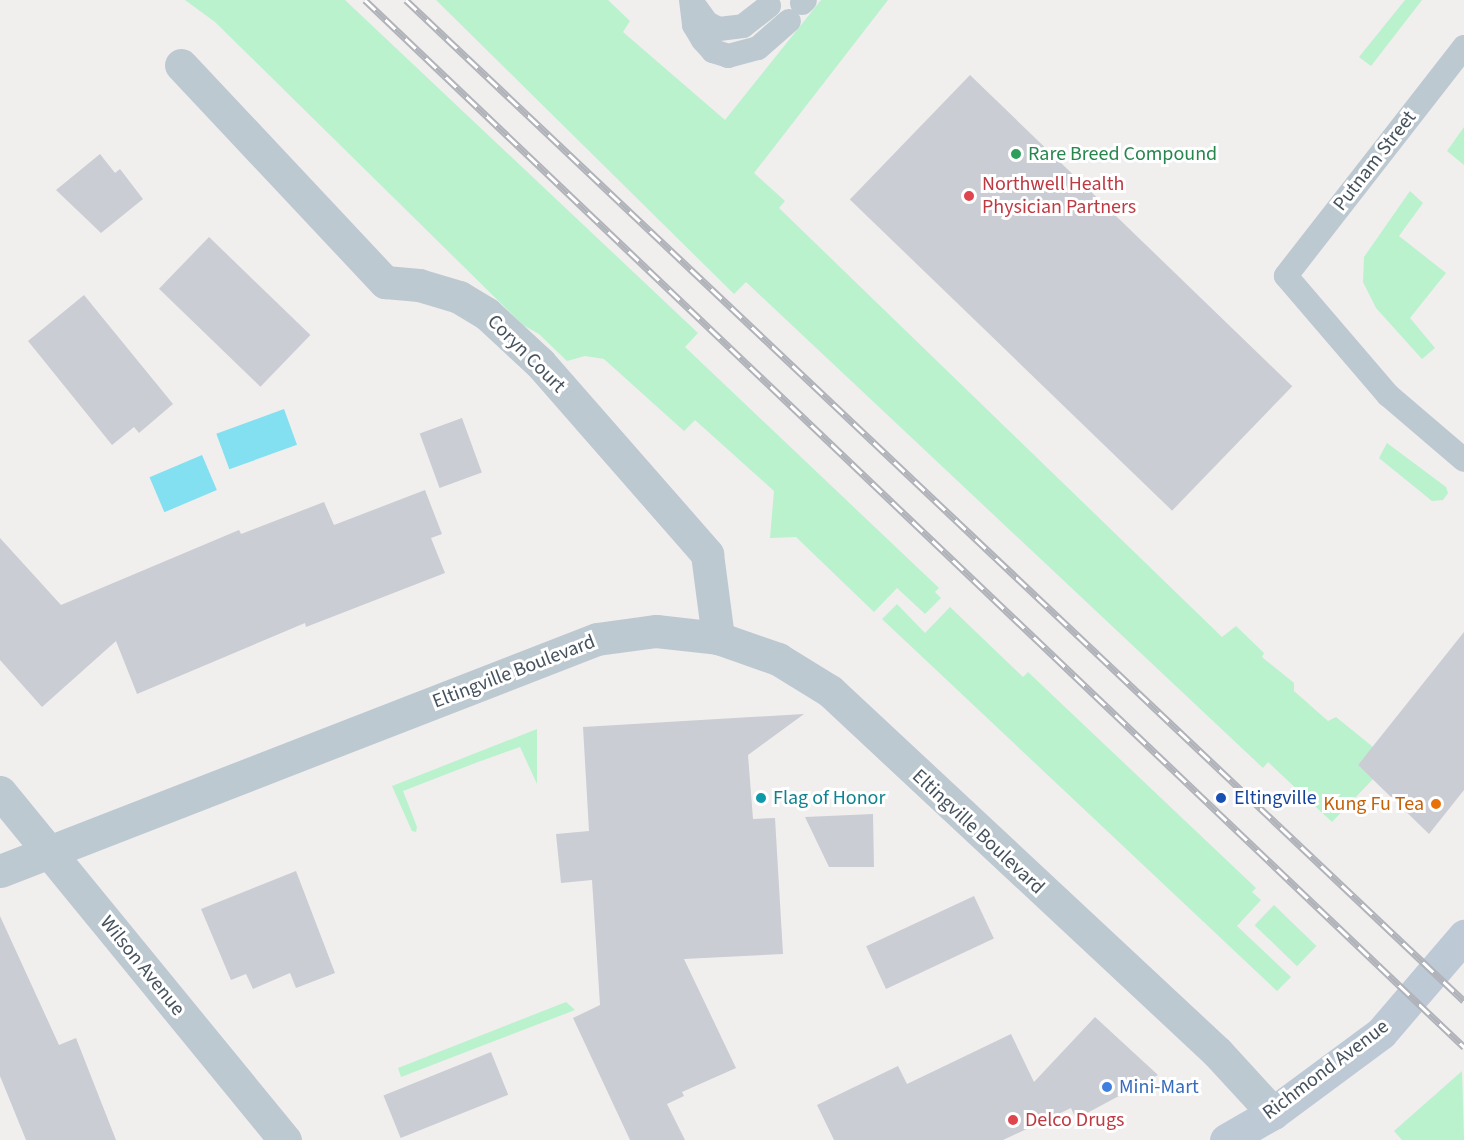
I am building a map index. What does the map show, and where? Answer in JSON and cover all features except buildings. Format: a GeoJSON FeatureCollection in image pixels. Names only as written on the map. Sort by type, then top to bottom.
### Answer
{"type":"FeatureCollection","features":[{"type":"Feature","properties":{"kind":"main road","name":"Richmond Avenue"},"geometry":{"type":"LineString","coordinates":[[1226,1140],[1273,1113],[1381,1033],[1464,936]]}},
{"type":"Feature","properties":{"kind":"street","name":"Coryn Court"},"geometry":{"type":"LineString","coordinates":[[181,65],[385,282],[419,285],[459,297],[488,314],[540,363],[707,554],[718,638]]}},
{"type":"Feature","properties":{"kind":"street","name":"Eltingville Boulevard"},"geometry":{"type":"LineString","coordinates":[[0,872],[597,639],[656,632],[718,638],[778,659],[830,691],[1217,1052],[1273,1113]]}},
{"type":"Feature","properties":{"kind":"street","name":"Wilson Avenue"},"geometry":{"type":"LineString","coordinates":[[0,792],[285,1140]]}},
{"type":"Feature","properties":{"kind":"lane"},"geometry":{"type":"LineString","coordinates":[[692,0],[699,15],[718,28],[743,26],[769,6]]}},
{"type":"Feature","properties":{"kind":"lane"},"geometry":{"type":"LineString","coordinates":[[692,0],[694,25],[703,40],[713,51],[728,56],[758,48],[799,8]]}},
{"type":"Feature","properties":{"kind":"lane","name":"Putnam Street"},"geometry":{"type":"LineString","coordinates":[[1464,46],[1286,276],[1388,395],[1464,460]]}},
{"type":"Feature","properties":{"kind":"green space"},"geometry":{"type":"Polygon","coordinates":[[[185,0],[345,0],[698,333],[685,347],[939,588],[935,592],[941,598],[925,614],[897,588],[874,612],[796,537],[770,538],[774,491],[695,420],[684,431],[604,359],[585,356],[567,361],[539,334],[523,325],[215,22],[185,0]]]}},
{"type":"Feature","properties":{"kind":"green space"},"geometry":{"type":"Polygon","coordinates":[[[436,0],[608,0],[630,21],[623,32],[725,120],[821,0],[888,0],[754,173],[785,201],[779,208],[1222,637],[1236,626],[1264,653],[1262,657],[1294,683],[1294,691],[1328,721],[1336,717],[1373,747],[1358,765],[1373,779],[1332,822],[1268,762],[1263,768],[746,282],[734,294],[436,0]]]}},
{"type":"Feature","properties":{"kind":"green space"},"geometry":{"type":"Polygon","coordinates":[[[1405,0],[1422,0],[1371,66],[1359,57],[1405,0]]]}},
{"type":"Feature","properties":{"kind":"green space"},"geometry":{"type":"Polygon","coordinates":[[[1464,127],[1464,165],[1447,151],[1464,127]]]}},
{"type":"Feature","properties":{"kind":"green space"},"geometry":{"type":"Polygon","coordinates":[[[1410,191],[1423,203],[1399,236],[1446,273],[1410,318],[1435,348],[1422,359],[1376,308],[1363,282],[1364,257],[1410,191]]]}},
{"type":"Feature","properties":{"kind":"green space"},"geometry":{"type":"Polygon","coordinates":[[[1387,443],[1446,487],[1448,493],[1443,500],[1432,501],[1379,458],[1387,443]]]}},
{"type":"Feature","properties":{"kind":"green space"},"geometry":{"type":"Polygon","coordinates":[[[897,604],[925,633],[950,607],[1023,677],[1028,672],[1256,888],[1252,892],[1261,900],[1237,926],[1291,977],[1277,991],[882,619],[897,604]]]}},
{"type":"Feature","properties":{"kind":"green space"},"geometry":{"type":"Polygon","coordinates":[[[537,729],[537,784],[520,747],[478,762],[403,791],[417,827],[416,832],[412,831],[392,786],[537,729]]]}},
{"type":"Feature","properties":{"kind":"green space"},"geometry":{"type":"Polygon","coordinates":[[[1274,905],[1316,946],[1297,966],[1255,925],[1274,905]]]}},
{"type":"Feature","properties":{"kind":"green space"},"geometry":{"type":"Polygon","coordinates":[[[566,1002],[575,1010],[401,1077],[398,1068],[566,1002]]]}},
{"type":"Feature","properties":{"kind":"green space"},"geometry":{"type":"Polygon","coordinates":[[[1462,1071],[1464,1140],[1402,1140],[1394,1131],[1462,1071]]]}},
{"type":"Feature","properties":{"kind":"water"},"geometry":{"type":"Polygon","coordinates":[[[284,409],[297,445],[229,469],[216,434],[284,409]]]}},
{"type":"Feature","properties":{"kind":"water"},"geometry":{"type":"Polygon","coordinates":[[[202,455],[217,490],[164,512],[150,477],[202,455]]]}},
{"type":"Feature","properties":{"kind":"railway"},"geometry":{"type":"LineString","coordinates":[[365,0],[1464,1047]]}},
{"type":"Feature","properties":{"kind":"railway"},"geometry":{"type":"LineString","coordinates":[[406,0],[1464,1001]]}},
{"type":"Feature","properties":{"kind":"place","name":"Rare Breed Compound"},"geometry":{"type":"Point","coordinates":[1016,154]}},
{"type":"Feature","properties":{"kind":"place","name":"Northwell Health Physician Partners"},"geometry":{"type":"Point","coordinates":[969,196]}},
{"type":"Feature","properties":{"kind":"place","name":"Flag of Honor"},"geometry":{"type":"Point","coordinates":[761,798]}},
{"type":"Feature","properties":{"kind":"place","name":"Eltingville"},"geometry":{"type":"Point","coordinates":[1221,798]}},
{"type":"Feature","properties":{"kind":"place","name":"Kung Fu Tea"},"geometry":{"type":"Point","coordinates":[1436,804]}},
{"type":"Feature","properties":{"kind":"place","name":"Mini-Mart"},"geometry":{"type":"Point","coordinates":[1107,1087]}},
{"type":"Feature","properties":{"kind":"place","name":"Delco Drugs"},"geometry":{"type":"Point","coordinates":[1013,1120]}}]}
